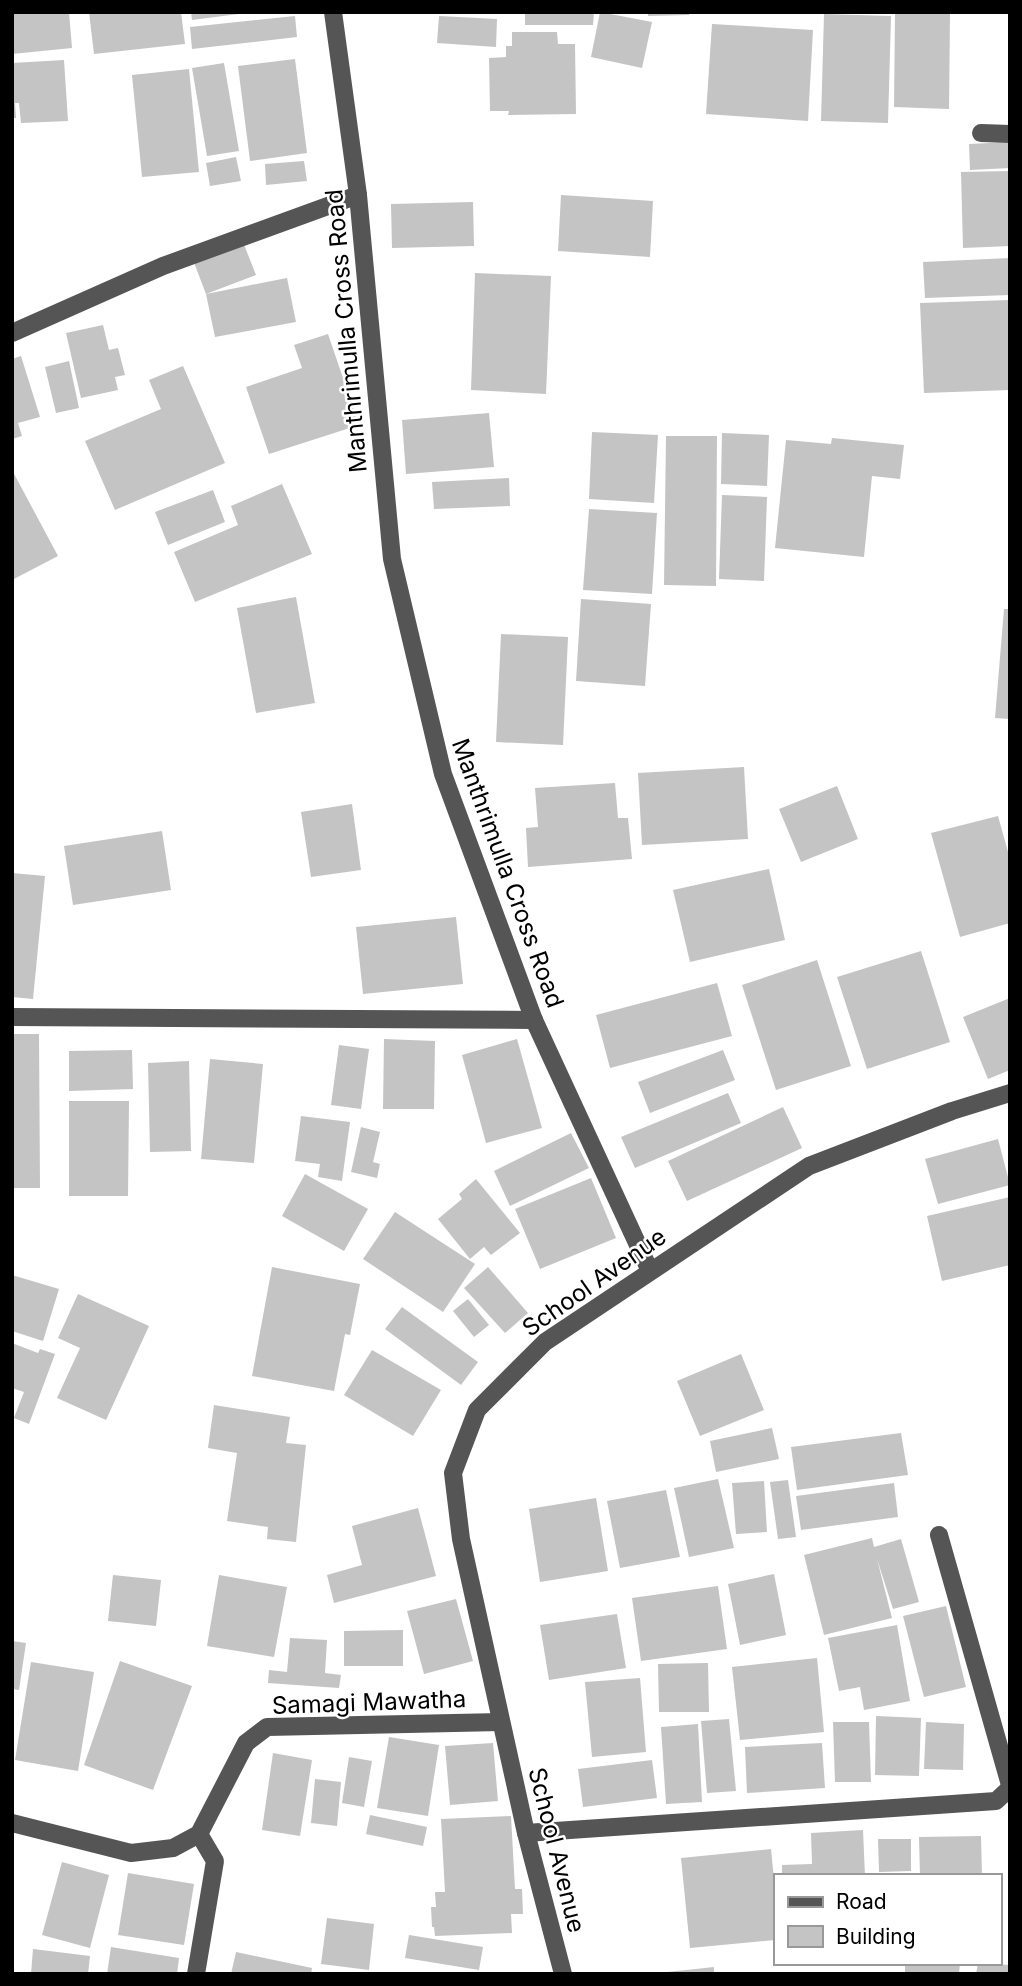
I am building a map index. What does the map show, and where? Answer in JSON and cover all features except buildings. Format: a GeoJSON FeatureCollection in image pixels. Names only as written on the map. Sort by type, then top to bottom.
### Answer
{"type":"FeatureCollection","features":[{"type":"Feature","properties":{"kind":"street","name":"Manthrimulla Cross Road"},"geometry":{"type":"LineString","coordinates":[[334,12],[358,194],[392,559],[443,774],[534,1020],[650,1271]]}},
{"type":"Feature","properties":{"kind":"street"},"geometry":{"type":"LineString","coordinates":[[981,133],[1010,134]]}},
{"type":"Feature","properties":{"kind":"street"},"geometry":{"type":"LineString","coordinates":[[12,333],[163,266],[358,194]]}},
{"type":"Feature","properties":{"kind":"street"},"geometry":{"type":"LineString","coordinates":[[12,1017],[534,1020]]}},
{"type":"Feature","properties":{"kind":"street","name":"School Avenue"},"geometry":{"type":"LineString","coordinates":[[563,1974],[526,1833],[461,1539],[453,1473],[477,1410],[545,1342],[808,1166],[952,1111],[1010,1093]]}},
{"type":"Feature","properties":{"kind":"street"},"geometry":{"type":"LineString","coordinates":[[526,1833],[996,1801],[1010,1786],[939,1535]]}},
{"type":"Feature","properties":{"kind":"street","name":"Samagi Mawatha"},"geometry":{"type":"LineString","coordinates":[[199,1833],[246,1743],[267,1727],[501,1722]]}},
{"type":"Feature","properties":{"kind":"street"},"geometry":{"type":"LineString","coordinates":[[12,1823],[131,1853],[173,1848],[199,1833],[215,1861],[196,1974]]}}]}
